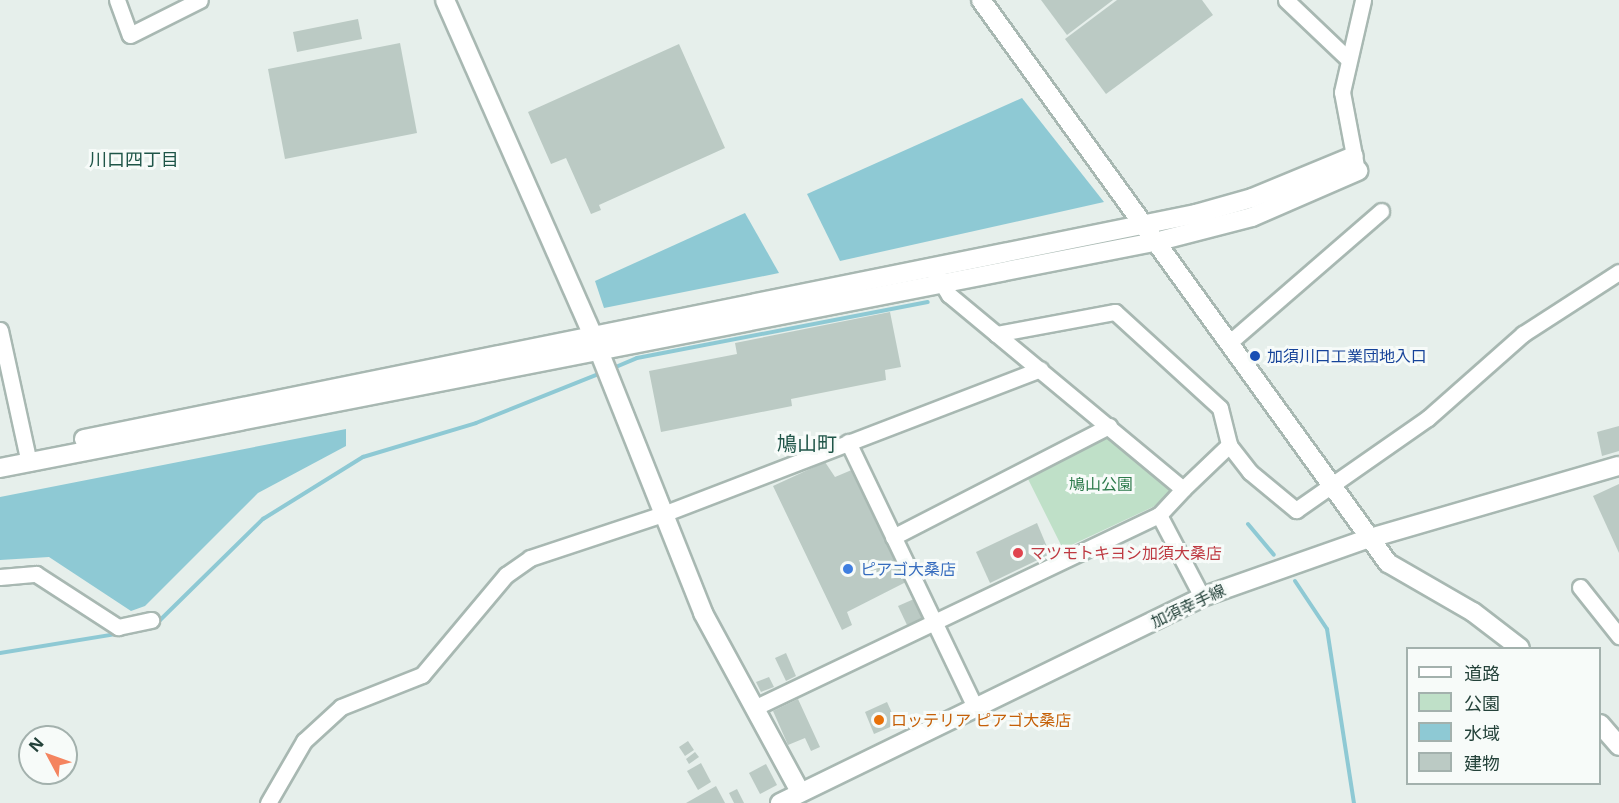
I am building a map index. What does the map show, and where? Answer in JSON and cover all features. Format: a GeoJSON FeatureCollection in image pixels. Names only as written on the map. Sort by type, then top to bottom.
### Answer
{"type":"FeatureCollection","features":[{"type":"Feature","properties":{"kind":"street"},"geometry":{"type":"LineString","coordinates":[[117,0],[130,35],[200,0]]}},
{"type":"Feature","properties":{"kind":"street"},"geometry":{"type":"LineString","coordinates":[[445,0],[596,343],[703,613],[800,792]]}},
{"type":"Feature","properties":{"kind":"street"},"geometry":{"type":"LineString","coordinates":[[981,0],[1159,241],[1367,539],[1400,573],[1473,612],[1519,647]]}},
{"type":"Feature","properties":{"kind":"street"},"geometry":{"type":"LineString","coordinates":[[1286,0],[1347,58]]}},
{"type":"Feature","properties":{"kind":"street"},"geometry":{"type":"LineString","coordinates":[[1356,164],[1342,92],[1347,58],[1363,0]]}},
{"type":"Feature","properties":{"kind":"street"},"geometry":{"type":"LineString","coordinates":[[938,276],[1252,198],[1356,164]]}},
{"type":"Feature","properties":{"kind":"street"},"geometry":{"type":"LineString","coordinates":[[0,468],[27,457],[938,276],[1159,241],[1252,217],[1356,164]]}},
{"type":"Feature","properties":{"kind":"street"},"geometry":{"type":"LineString","coordinates":[[1230,342],[1381,211]]}},
{"type":"Feature","properties":{"kind":"street"},"geometry":{"type":"LineString","coordinates":[[996,334],[1115,312],[1220,408],[1229,445],[1250,472],[1296,510],[1332,488],[1428,418],[1522,334],[1619,272]]}},
{"type":"Feature","properties":{"kind":"street"},"geometry":{"type":"LineString","coordinates":[[938,276],[996,334],[1183,489]]}},
{"type":"Feature","properties":{"kind":"street"},"geometry":{"type":"LineString","coordinates":[[0,330],[27,457]]}},
{"type":"Feature","properties":{"kind":"street"},"geometry":{"type":"LineString","coordinates":[[268,803],[304,741],[341,707],[422,675],[506,575],[530,558],[663,514],[1040,369]]}},
{"type":"Feature","properties":{"kind":"street"},"geometry":{"type":"LineString","coordinates":[[893,537],[1109,426]]}},
{"type":"Feature","properties":{"kind":"street"},"geometry":{"type":"LineString","coordinates":[[848,442],[976,709]]}},
{"type":"Feature","properties":{"kind":"street"},"geometry":{"type":"LineString","coordinates":[[754,708],[1159,515],[1229,445]]}},
{"type":"Feature","properties":{"kind":"street"},"geometry":{"type":"LineString","coordinates":[[0,456],[27,457]]}},
{"type":"Feature","properties":{"kind":"street","name":"加須幸手線"},"geometry":{"type":"LineString","coordinates":[[780,803],[1202,597],[1367,539],[1619,466]]}},
{"type":"Feature","properties":{"kind":"street"},"geometry":{"type":"LineString","coordinates":[[1159,515],[1202,597]]}},
{"type":"Feature","properties":{"kind":"street"},"geometry":{"type":"LineString","coordinates":[[0,577],[36,574],[118,627],[151,620]]}},
{"type":"Feature","properties":{"kind":"street"},"geometry":{"type":"LineString","coordinates":[[1580,587],[1619,636]]}},
{"type":"Feature","properties":{"kind":"street"},"geometry":{"type":"LineString","coordinates":[[1601,726],[1619,746]]}},
{"type":"Feature","properties":{"kind":"green space","name":"鳩山公園"},"geometry":{"type":"Polygon","coordinates":[[[1102,436],[1111,437],[1172,490],[1157,505],[1063,549],[1026,475],[1102,436]]]}},
{"type":"Feature","properties":{"kind":"water"},"geometry":{"type":"Polygon","coordinates":[[[1022,98],[1104,202],[840,261],[807,194],[1022,98]]]}},
{"type":"Feature","properties":{"kind":"water"},"geometry":{"type":"Polygon","coordinates":[[[745,213],[779,273],[604,308],[595,281],[745,213]]]}},
{"type":"Feature","properties":{"kind":"water"},"geometry":{"type":"Polygon","coordinates":[[[346,429],[346,446],[258,493],[145,606],[131,611],[49,557],[0,560],[0,497],[346,429]]]}},
{"type":"Feature","properties":{"kind":"building"},"geometry":{"type":"Polygon","coordinates":[[[1041,0],[1113,0],[1067,35],[1041,0]]]}},
{"type":"Feature","properties":{"kind":"building"},"geometry":{"type":"Polygon","coordinates":[[[1117,0],[1202,0],[1213,15],[1106,94],[1065,39],[1117,0]]]}},
{"type":"Feature","properties":{"kind":"building"},"geometry":{"type":"Polygon","coordinates":[[[358,19],[362,39],[297,52],[293,32],[358,19]]]}},
{"type":"Feature","properties":{"kind":"building"},"geometry":{"type":"Polygon","coordinates":[[[400,43],[417,133],[285,159],[268,69],[400,43]]]}},
{"type":"Feature","properties":{"kind":"building"},"geometry":{"type":"Polygon","coordinates":[[[679,44],[725,148],[599,205],[601,210],[591,214],[566,158],[551,164],[528,112],[679,44]]]}},
{"type":"Feature","properties":{"kind":"building"},"geometry":{"type":"Polygon","coordinates":[[[890,312],[901,367],[885,370],[886,380],[791,399],[792,406],[661,432],[649,371],[737,354],[735,343],[890,312]]]}},
{"type":"Feature","properties":{"kind":"building"},"geometry":{"type":"Polygon","coordinates":[[[1619,426],[1619,451],[1602,456],[1597,432],[1619,426]]]}},
{"type":"Feature","properties":{"kind":"building"},"geometry":{"type":"Polygon","coordinates":[[[825,462],[835,477],[854,469],[906,582],[847,612],[852,625],[842,630],[773,486],[825,462]]]}},
{"type":"Feature","properties":{"kind":"building"},"geometry":{"type":"Polygon","coordinates":[[[1619,484],[1619,553],[1593,496],[1619,484]]]}},
{"type":"Feature","properties":{"kind":"building"},"geometry":{"type":"Polygon","coordinates":[[[1037,523],[1050,554],[990,583],[976,552],[1037,523]]]}},
{"type":"Feature","properties":{"kind":"building"},"geometry":{"type":"Polygon","coordinates":[[[914,599],[923,618],[907,625],[898,606],[914,599]]]}},
{"type":"Feature","properties":{"kind":"building"},"geometry":{"type":"Polygon","coordinates":[[[786,653],[796,676],[786,681],[775,658],[786,653]]]}},
{"type":"Feature","properties":{"kind":"building"},"geometry":{"type":"Polygon","coordinates":[[[769,677],[774,687],[761,692],[756,682],[769,677]]]}},
{"type":"Feature","properties":{"kind":"building"},"geometry":{"type":"Polygon","coordinates":[[[798,699],[820,747],[811,751],[805,738],[788,745],[773,711],[798,699]]]}},
{"type":"Feature","properties":{"kind":"building"},"geometry":{"type":"Polygon","coordinates":[[[887,702],[897,724],[874,734],[865,712],[887,702]]]}},
{"type":"Feature","properties":{"kind":"building"},"geometry":{"type":"Polygon","coordinates":[[[688,741],[694,750],[685,756],[679,747],[688,741]]]}},
{"type":"Feature","properties":{"kind":"building"},"geometry":{"type":"Polygon","coordinates":[[[695,752],[699,757],[689,764],[686,759],[695,752]]]}},
{"type":"Feature","properties":{"kind":"building"},"geometry":{"type":"Polygon","coordinates":[[[701,763],[711,782],[698,790],[687,771],[701,763]]]}},
{"type":"Feature","properties":{"kind":"building"},"geometry":{"type":"Polygon","coordinates":[[[766,764],[777,785],[760,794],[749,773],[766,764]]]}},
{"type":"Feature","properties":{"kind":"building"},"geometry":{"type":"Polygon","coordinates":[[[716,786],[725,803],[686,803],[716,786]]]}},
{"type":"Feature","properties":{"kind":"building"},"geometry":{"type":"Polygon","coordinates":[[[737,789],[744,803],[734,803],[729,793],[737,789]]]}},
{"type":"Feature","properties":{"kind":"waterway"},"geometry":{"type":"LineString","coordinates":[[611,369],[637,358],[928,302]]}},
{"type":"Feature","properties":{"kind":"waterway"},"geometry":{"type":"LineString","coordinates":[[0,653],[152,628],[263,519],[363,457],[476,423],[601,373]]}},
{"type":"Feature","properties":{"kind":"waterway"},"geometry":{"type":"LineString","coordinates":[[1248,524],[1274,555]]}},
{"type":"Feature","properties":{"kind":"waterway"},"geometry":{"type":"LineString","coordinates":[[1295,581],[1327,629],[1354,803]]}},
{"type":"Feature","properties":{"kind":"place","name":"加須川口工業団地入口"},"geometry":{"type":"Point","coordinates":[1255,356]}},
{"type":"Feature","properties":{"kind":"place","name":"マツモトキヨシ加須大桑店"},"geometry":{"type":"Point","coordinates":[1018,553]}},
{"type":"Feature","properties":{"kind":"place","name":"ピアゴ大桑店"},"geometry":{"type":"Point","coordinates":[848,569]}},
{"type":"Feature","properties":{"kind":"place","name":"ロッテリア ピアゴ大桑店"},"geometry":{"type":"Point","coordinates":[879,720]}},
{"type":"Feature","properties":{"kind":"district","name":"川口四丁目"},"geometry":{"type":"Point","coordinates":[134,159]}},
{"type":"Feature","properties":{"kind":"district","name":"鳩山町"},"geometry":{"type":"Point","coordinates":[807,443]}}]}
